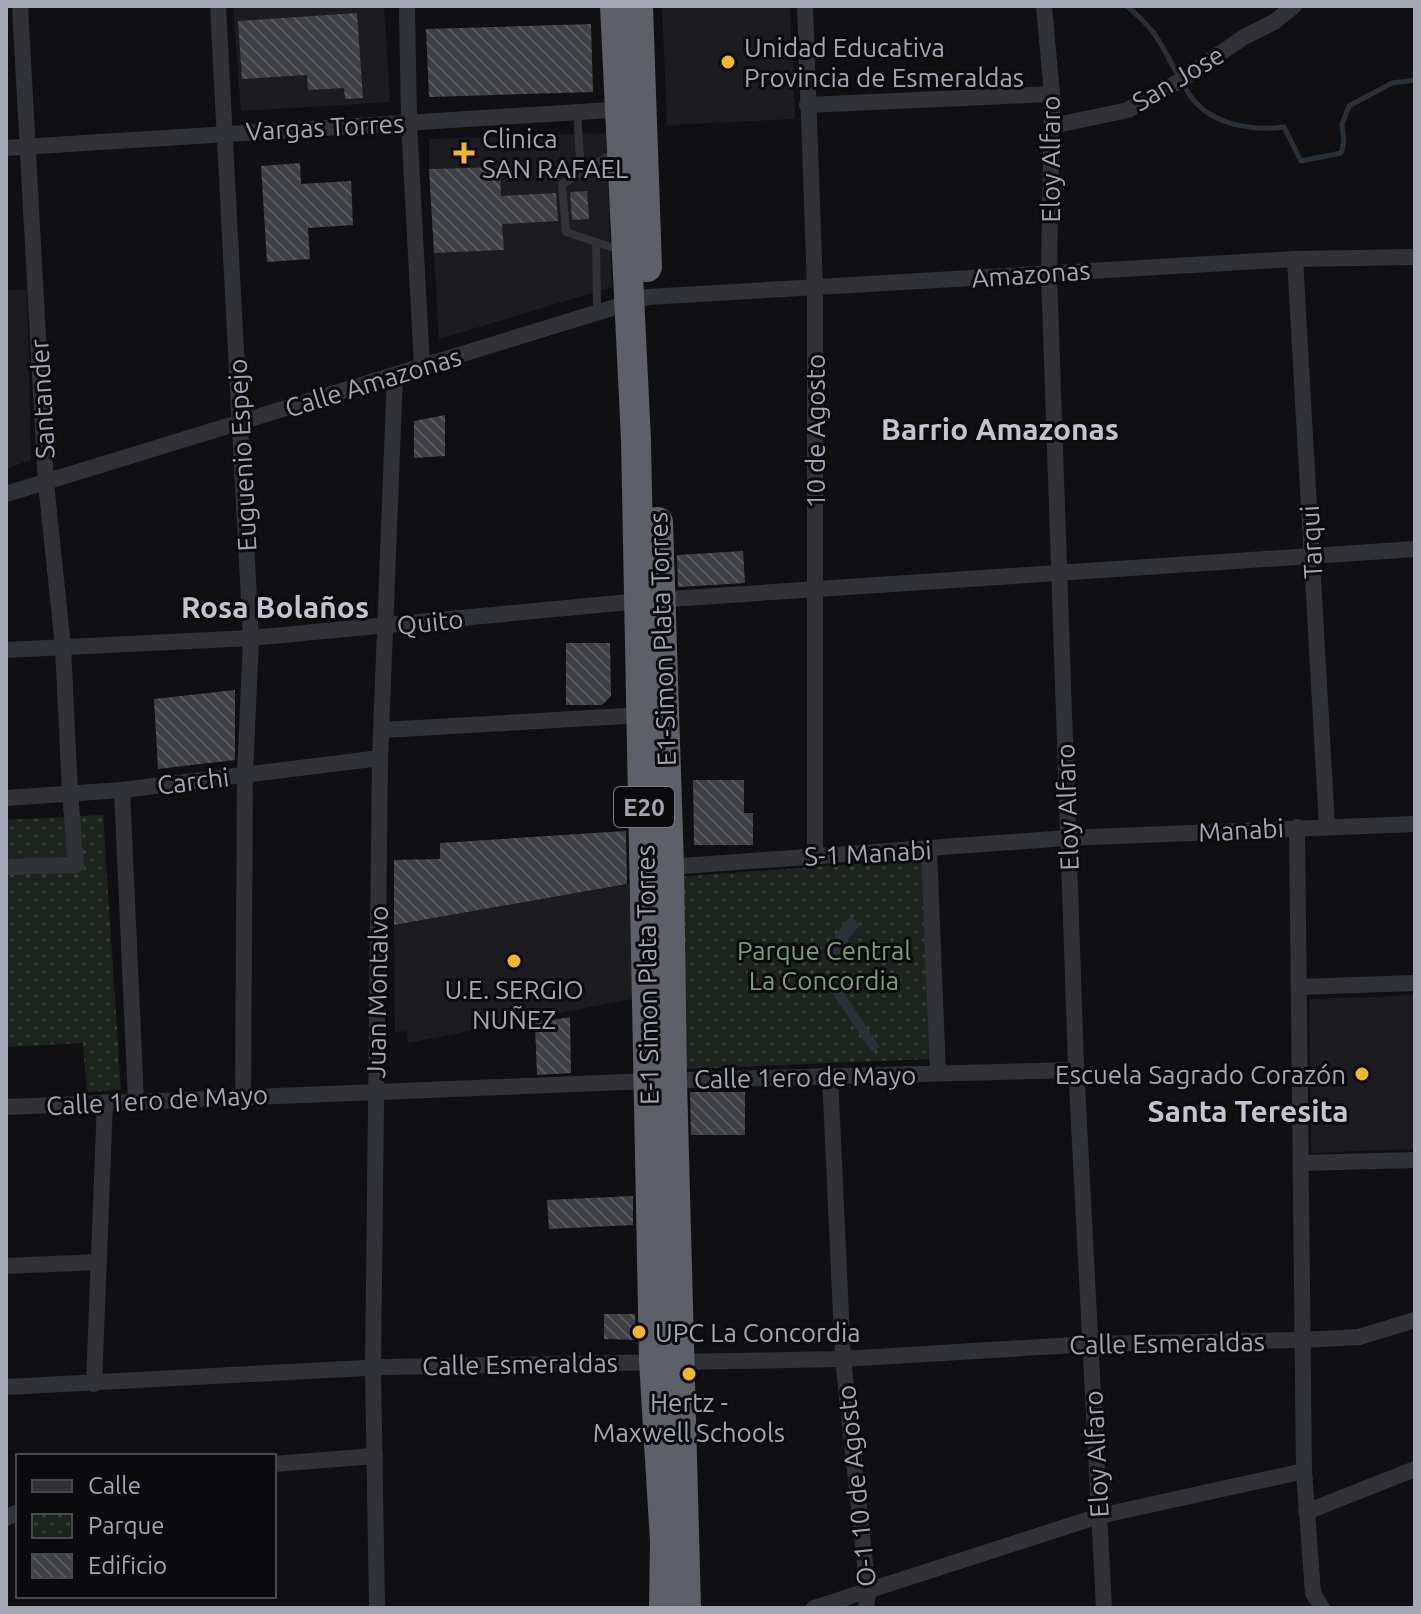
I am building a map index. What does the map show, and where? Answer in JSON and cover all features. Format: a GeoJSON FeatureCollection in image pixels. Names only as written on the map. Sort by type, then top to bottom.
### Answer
{"type":"FeatureCollection","features":[{"type":"Feature","properties":{"kind":"highway","name":"E20"},"geometry":{"type":"LineString","coordinates":[[615,6],[632,109],[622,148],[627,253],[638,300]]}},
{"type":"Feature","properties":{"kind":"highway","name":"E1-Simon Plata Torres"},"geometry":{"type":"LineString","coordinates":[[638,6],[632,109],[638,300],[651,601],[669,867],[660,1081],[666,1361],[686,1608]]}},
{"type":"Feature","properties":{"kind":"highway","name":"E-1 Simon Plata Torres"},"geometry":{"type":"LineString","coordinates":[[651,601],[642,715],[660,1081]]}},
{"type":"Feature","properties":{"kind":"highway","name":"E20"},"geometry":{"type":"LineString","coordinates":[[664,1608],[666,1361]]}},
{"type":"Feature","properties":{"kind":"street","name":"Santander"},"geometry":{"type":"LineString","coordinates":[[6,867],[76,865],[63,647],[46,483],[20,6]]}},
{"type":"Feature","properties":{"kind":"street","name":"Euguenio Espejo"},"geometry":{"type":"LineString","coordinates":[[218,6],[222,133],[251,638],[245,775],[243,1096]]}},
{"type":"Feature","properties":{"kind":"street"},"geometry":{"type":"LineString","coordinates":[[407,6],[409,123],[422,367]]}},
{"type":"Feature","properties":{"kind":"street","name":"10 de Agosto"},"geometry":{"type":"LineString","coordinates":[[805,6],[815,288],[815,855]]}},
{"type":"Feature","properties":{"kind":"street","name":"Eloy Alfaro"},"geometry":{"type":"LineString","coordinates":[[1044,6],[1052,94],[1049,273],[1067,838],[1104,1608]]}},
{"type":"Feature","properties":{"kind":"street","name":"San Jose"},"geometry":{"type":"LineString","coordinates":[[1052,126],[1128,110],[1182,80],[1294,6]]}},
{"type":"Feature","properties":{"kind":"street"},"geometry":{"type":"LineString","coordinates":[[807,105],[1052,94]]}},
{"type":"Feature","properties":{"kind":"street","name":"Vargas Torres"},"geometry":{"type":"LineString","coordinates":[[6,148],[632,109]]}},
{"type":"Feature","properties":{"kind":"street","name":"Amazonas"},"geometry":{"type":"LineString","coordinates":[[638,300],[1295,259],[1415,257]]}},
{"type":"Feature","properties":{"kind":"street","name":"Tarqui"},"geometry":{"type":"LineString","coordinates":[[1295,259],[1327,826]]}},
{"type":"Feature","properties":{"kind":"street","name":"Calle Amazonas"},"geometry":{"type":"LineString","coordinates":[[6,494],[638,300]]}},
{"type":"Feature","properties":{"kind":"street","name":"Juan Montalvo"},"geometry":{"type":"LineString","coordinates":[[377,1608],[373,1369],[380,758],[395,375]]}},
{"type":"Feature","properties":{"kind":"street","name":"Quito"},"geometry":{"type":"LineString","coordinates":[[6,650],[251,638],[651,601],[1415,549]]}},
{"type":"Feature","properties":{"kind":"street"},"geometry":{"type":"LineString","coordinates":[[383,730],[642,715]]}},
{"type":"Feature","properties":{"kind":"street","name":"Carchi"},"geometry":{"type":"LineString","coordinates":[[6,798],[122,790],[380,758]]}},
{"type":"Feature","properties":{"kind":"street"},"geometry":{"type":"LineString","coordinates":[[122,790],[136,1100]]}},
{"type":"Feature","properties":{"kind":"street","name":"Manabi"},"geometry":{"type":"LineString","coordinates":[[1067,838],[1415,824]]}},
{"type":"Feature","properties":{"kind":"street"},"geometry":{"type":"LineString","coordinates":[[1297,827],[1304,1471],[1313,1593],[1322,1608]]}},
{"type":"Feature","properties":{"kind":"street","name":"S-1 Manabi"},"geometry":{"type":"LineString","coordinates":[[669,867],[1067,838]]}},
{"type":"Feature","properties":{"kind":"street"},"geometry":{"type":"LineString","coordinates":[[929,850],[938,1073]]}},
{"type":"Feature","properties":{"kind":"street"},"geometry":{"type":"LineString","coordinates":[[1299,987],[1415,983]]}},
{"type":"Feature","properties":{"kind":"street","name":"Calle 1ero de Mayo"},"geometry":{"type":"LineString","coordinates":[[6,1107],[660,1081],[1076,1070]]}},
{"type":"Feature","properties":{"kind":"street","name":"O-1 10 de Agosto"},"geometry":{"type":"LineString","coordinates":[[830,1076],[843,1359],[867,1600]]}},
{"type":"Feature","properties":{"kind":"street"},"geometry":{"type":"LineString","coordinates":[[94,1384],[105,1102]]}},
{"type":"Feature","properties":{"kind":"street"},"geometry":{"type":"LineString","coordinates":[[1301,1163],[1415,1160]]}},
{"type":"Feature","properties":{"kind":"street"},"geometry":{"type":"LineString","coordinates":[[6,1266],[99,1262]]}},
{"type":"Feature","properties":{"kind":"street","name":"Calle Esmeraldas"},"geometry":{"type":"LineString","coordinates":[[6,1387],[373,1369],[843,1359],[1090,1344],[1302,1340],[1359,1337],[1415,1320]]}},
{"type":"Feature","properties":{"kind":"street"},"geometry":{"type":"LineString","coordinates":[[276,1464],[375,1456]]}},
{"type":"Feature","properties":{"kind":"street"},"geometry":{"type":"LineString","coordinates":[[1306,1512],[1415,1469]]}},
{"type":"Feature","properties":{"kind":"street"},"geometry":{"type":"LineString","coordinates":[[814,1608],[867,1600],[1099,1516],[1304,1471]]}},
{"type":"Feature","properties":{"kind":"lane"},"geometry":{"type":"LineString","coordinates":[[577,112],[581,173]]}},
{"type":"Feature","properties":{"kind":"lane"},"geometry":{"type":"LineString","coordinates":[[622,148],[562,184],[566,232],[627,253]]}},
{"type":"Feature","properties":{"kind":"lane"},"geometry":{"type":"LineString","coordinates":[[596,242],[597,312]]}},
{"type":"Feature","properties":{"kind":"shaded area"},"geometry":{"type":"Polygon","coordinates":[[[233,6],[384,6],[390,102],[241,111],[233,6]]]}},
{"type":"Feature","properties":{"kind":"shaded area","name":"Unidad Educativa Provincia de Esmeraldas"},"geometry":{"type":"Polygon","coordinates":[[[662,6],[790,6],[795,119],[667,125],[662,6]]]}},
{"type":"Feature","properties":{"kind":"shaded area"},"geometry":{"type":"Polygon","coordinates":[[[606,133],[612,287],[439,339],[434,253],[503,250],[500,167],[429,169],[429,139],[606,133]]]}},
{"type":"Feature","properties":{"kind":"shaded area"},"geometry":{"type":"Polygon","coordinates":[[[27,289],[31,460],[6,469],[6,290],[27,289]]]}},
{"type":"Feature","properties":{"kind":"shaded area","name":"U.E. SERGIO NUÑEZ"},"geometry":{"type":"Polygon","coordinates":[[[629,884],[637,998],[408,1043],[407,1031],[395,1033],[394,925],[629,884]]]}},
{"type":"Feature","properties":{"kind":"shaded area"},"geometry":{"type":"Polygon","coordinates":[[[851,916],[860,925],[838,960],[827,955],[838,931],[851,916]]]}},
{"type":"Feature","properties":{"kind":"shaded area"},"geometry":{"type":"Polygon","coordinates":[[[839,985],[880,1047],[872,1052],[830,990],[839,985]]]}},
{"type":"Feature","properties":{"kind":"shaded area","name":"Escuela Sagrado Corazón"},"geometry":{"type":"Polygon","coordinates":[[[1415,995],[1415,1149],[1311,1153],[1309,999],[1415,995]]]}},
{"type":"Feature","properties":{"kind":"green space"},"geometry":{"type":"Polygon","coordinates":[[[103,815],[121,1090],[87,1092],[83,1043],[6,1047],[6,820],[103,815]]]}},
{"type":"Feature","properties":{"kind":"green space","name":"Parque Central La Concordia"},"geometry":{"type":"Polygon","coordinates":[[[922,859],[930,1059],[684,1069],[676,877],[922,859]]]}},
{"type":"Feature","properties":{"kind":"building"},"geometry":{"type":"Polygon","coordinates":[[[357,13],[363,98],[345,99],[344,88],[308,90],[307,75],[242,79],[238,21],[357,13]]]}},
{"type":"Feature","properties":{"kind":"building"},"geometry":{"type":"Polygon","coordinates":[[[591,24],[593,92],[429,97],[426,29],[591,24]]]}},
{"type":"Feature","properties":{"kind":"building"},"geometry":{"type":"Polygon","coordinates":[[[300,163],[301,184],[351,181],[353,225],[308,228],[310,259],[267,262],[261,166],[300,163]]]}},
{"type":"Feature","properties":{"kind":"building"},"geometry":{"type":"Polygon","coordinates":[[[500,167],[501,196],[556,193],[558,221],[502,224],[504,250],[434,253],[429,169],[500,167]]]}},
{"type":"Feature","properties":{"kind":"building"},"geometry":{"type":"Polygon","coordinates":[[[587,191],[589,219],[572,220],[570,192],[587,191]]]}},
{"type":"Feature","properties":{"kind":"building"},"geometry":{"type":"Polygon","coordinates":[[[445,415],[445,456],[414,458],[414,421],[445,415]]]}},
{"type":"Feature","properties":{"kind":"building"},"geometry":{"type":"Polygon","coordinates":[[[743,551],[745,583],[678,587],[677,555],[743,551]]]}},
{"type":"Feature","properties":{"kind":"building"},"geometry":{"type":"Polygon","coordinates":[[[566,643],[610,643],[611,696],[602,705],[566,705],[566,643]]]}},
{"type":"Feature","properties":{"kind":"building"},"geometry":{"type":"Polygon","coordinates":[[[235,690],[235,760],[158,769],[154,699],[235,690]]]}},
{"type":"Feature","properties":{"kind":"building"},"geometry":{"type":"Polygon","coordinates":[[[693,780],[744,780],[744,813],[753,813],[753,845],[694,845],[693,780]]]}},
{"type":"Feature","properties":{"kind":"building"},"geometry":{"type":"Polygon","coordinates":[[[626,831],[627,884],[394,925],[394,860],[440,859],[440,843],[626,831]]]}},
{"type":"Feature","properties":{"kind":"building"},"geometry":{"type":"Polygon","coordinates":[[[570,1017],[571,1073],[537,1075],[535,1023],[570,1017]]]}},
{"type":"Feature","properties":{"kind":"building"},"geometry":{"type":"Polygon","coordinates":[[[690,1092],[745,1092],[745,1135],[691,1135],[690,1092]]]}},
{"type":"Feature","properties":{"kind":"building"},"geometry":{"type":"Polygon","coordinates":[[[633,1196],[633,1225],[549,1229],[547,1200],[633,1196]]]}},
{"type":"Feature","properties":{"kind":"building"},"geometry":{"type":"Polygon","coordinates":[[[604,1314],[635,1314],[636,1340],[604,1339],[604,1314]]]}},
{"type":"Feature","properties":{"kind":"waterway"},"geometry":{"type":"LineString","coordinates":[[1127,6],[1144,21],[1162,45],[1187,91],[1200,107],[1234,124],[1259,128],[1284,127],[1301,161],[1341,153],[1344,142],[1342,124],[1349,106],[1392,83],[1415,80]]}},
{"type":"Feature","properties":{"kind":"place","name":"Unidad Educativa Provincia de Esmeraldas"},"geometry":{"type":"Point","coordinates":[728,62]}},
{"type":"Feature","properties":{"kind":"place","name":"Clinica SAN RAFAEL"},"geometry":{"type":"Point","coordinates":[464,153]}},
{"type":"Feature","properties":{"kind":"place","name":"U.E. SERGIO NUÑEZ"},"geometry":{"type":"Point","coordinates":[514,961]}},
{"type":"Feature","properties":{"kind":"place","name":"Escuela Sagrado Corazón"},"geometry":{"type":"Point","coordinates":[1362,1074]}},
{"type":"Feature","properties":{"kind":"place","name":"UPC La Concordia"},"geometry":{"type":"Point","coordinates":[639,1332]}},
{"type":"Feature","properties":{"kind":"place","name":"Hertz - Maxwell Schools"},"geometry":{"type":"Point","coordinates":[689,1374]}},
{"type":"Feature","properties":{"kind":"district","name":"Barrio Amazonas"},"geometry":{"type":"Point","coordinates":[1000,429]}},
{"type":"Feature","properties":{"kind":"district","name":"Rosa Bolaños"},"geometry":{"type":"Point","coordinates":[275,607]}},
{"type":"Feature","properties":{"kind":"district","name":"Santa Teresita"},"geometry":{"type":"Point","coordinates":[1248,1111]}}]}
